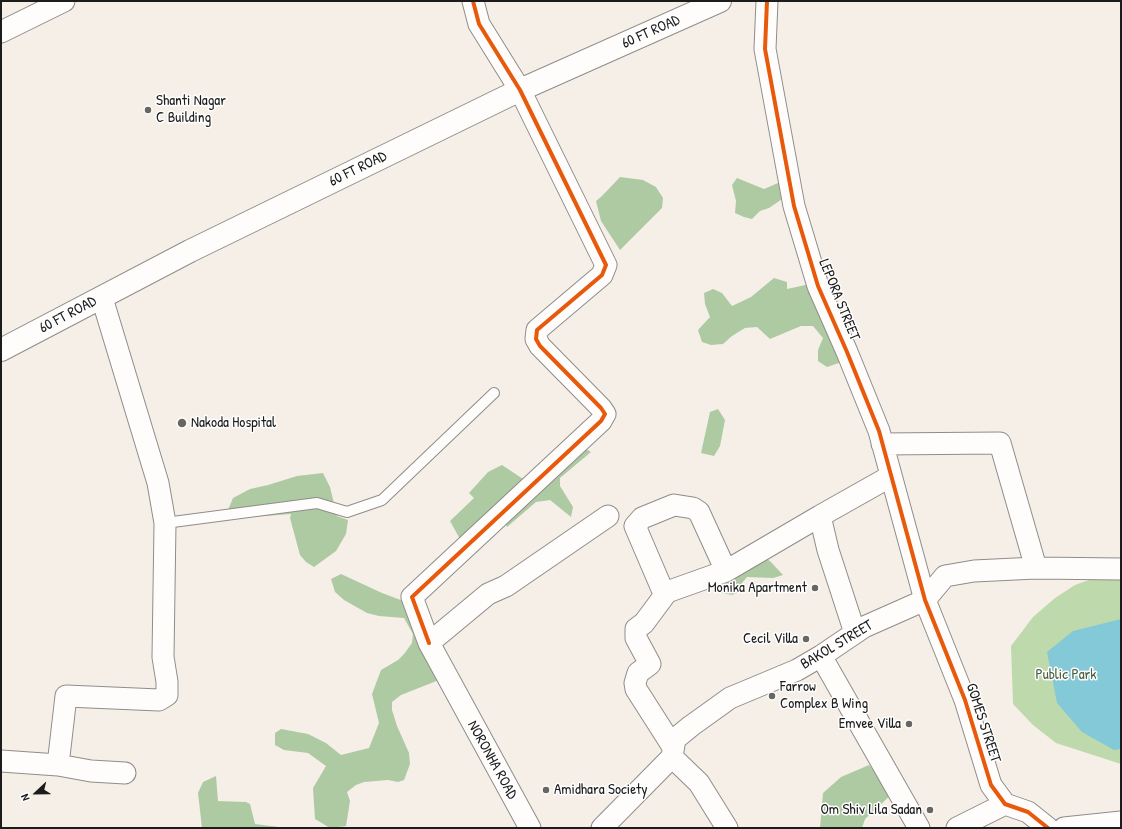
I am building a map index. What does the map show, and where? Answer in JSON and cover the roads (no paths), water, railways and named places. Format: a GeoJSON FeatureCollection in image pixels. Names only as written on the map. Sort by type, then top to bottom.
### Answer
{"type":"FeatureCollection","features":[{"type":"Feature","properties":{"kind":"street"},"geometry":{"type":"LineString","coordinates":[[1,32],[64,1]]}},
{"type":"Feature","properties":{"kind":"street"},"geometry":{"type":"LineString","coordinates":[[473,1],[479,24],[520,90]]}},
{"type":"Feature","properties":{"kind":"street","name":"60 FT ROAD"},"geometry":{"type":"LineString","coordinates":[[1,350],[190,251],[520,90],[720,1]]}},
{"type":"Feature","properties":{"kind":"street","name":"LEPORA STREET"},"geometry":{"type":"LineString","coordinates":[[767,1],[765,49],[794,206],[818,286],[848,352],[879,431],[924,600]]}},
{"type":"Feature","properties":{"kind":"street","name":"NORONHA ROAD"},"geometry":{"type":"LineString","coordinates":[[520,90],[606,265],[602,275],[537,330],[536,339],[540,346],[601,408],[605,414],[602,421],[412,597],[429,643],[530,828]]}},
{"type":"Feature","properties":{"kind":"street"},"geometry":{"type":"LineString","coordinates":[[58,765],[66,696],[158,700],[166,695],[167,682],[163,657],[165,523],[158,483],[102,298]]}},
{"type":"Feature","properties":{"kind":"street"},"geometry":{"type":"LineString","coordinates":[[882,444],[1000,443],[1036,568]]}},
{"type":"Feature","properties":{"kind":"street"},"geometry":{"type":"LineString","coordinates":[[727,828],[699,783],[673,752],[636,689],[635,682],[638,673],[650,664],[636,638],[636,629],[644,623],[667,592],[726,571],[891,476]]}},
{"type":"Feature","properties":{"kind":"street"},"geometry":{"type":"LineString","coordinates":[[667,592],[662,589],[635,526],[642,518],[674,505],[693,508],[699,512],[726,571]]}},
{"type":"Feature","properties":{"kind":"street"},"geometry":{"type":"LineString","coordinates":[[429,643],[488,594],[506,586],[608,516]]}},
{"type":"Feature","properties":{"kind":"street"},"geometry":{"type":"LineString","coordinates":[[820,516],[828,550],[855,633]]}},
{"type":"Feature","properties":{"kind":"street","name":"BAKOL STREET"},"geometry":{"type":"LineString","coordinates":[[602,828],[673,752],[675,739],[730,698],[797,670],[864,627],[924,600],[945,576],[974,571],[1036,568],[1121,569]]}},
{"type":"Feature","properties":{"kind":"street","name":"GOMES STREET"},"geometry":{"type":"LineString","coordinates":[[924,600],[965,700],[991,785],[1005,804]]}},
{"type":"Feature","properties":{"kind":"street"},"geometry":{"type":"LineString","coordinates":[[821,656],[919,828]]}},
{"type":"Feature","properties":{"kind":"street"},"geometry":{"type":"LineString","coordinates":[[1,761],[58,765],[91,771],[125,773]]}},
{"type":"Feature","properties":{"kind":"street"},"geometry":{"type":"LineString","coordinates":[[957,828],[1005,804],[1028,812],[1048,828]]}},
{"type":"Feature","properties":{"kind":"street"},"geometry":{"type":"LineString","coordinates":[[1064,828],[1121,822]]}},
{"type":"Feature","properties":{"kind":"lane"},"geometry":{"type":"LineString","coordinates":[[165,523],[318,503],[347,512],[382,500],[494,393]]}},
{"type":"Feature","properties":{"kind":"water"},"geometry":{"type":"Polygon","coordinates":[[[1121,619],[1121,749],[1114,750],[1082,732],[1057,703],[1047,652],[1073,631],[1121,619]]]}},
{"type":"Feature","properties":{"kind":"place","name":"Shanti Nagar C Building"},"geometry":{"type":"Point","coordinates":[148,110]}},
{"type":"Feature","properties":{"kind":"place","name":"Nakoda Hospital"},"geometry":{"type":"Point","coordinates":[182,423]}},
{"type":"Feature","properties":{"kind":"place","name":"Monika Apartment"},"geometry":{"type":"Point","coordinates":[815,588]}},
{"type":"Feature","properties":{"kind":"place","name":"Cecil Villa"},"geometry":{"type":"Point","coordinates":[806,639]}},
{"type":"Feature","properties":{"kind":"place","name":"Farrow Complex B Wing"},"geometry":{"type":"Point","coordinates":[772,696]}},
{"type":"Feature","properties":{"kind":"place","name":"Emvee Villa"},"geometry":{"type":"Point","coordinates":[909,724]}},
{"type":"Feature","properties":{"kind":"place","name":"Amidhara Society"},"geometry":{"type":"Point","coordinates":[546,790]}},
{"type":"Feature","properties":{"kind":"place","name":"Om Shiv Lila Sadan"},"geometry":{"type":"Point","coordinates":[930,810]}},
{"type":"Feature","properties":{"kind":"park label","name":"Public Park"},"geometry":{"type":"Point","coordinates":[1066,675]}}]}
